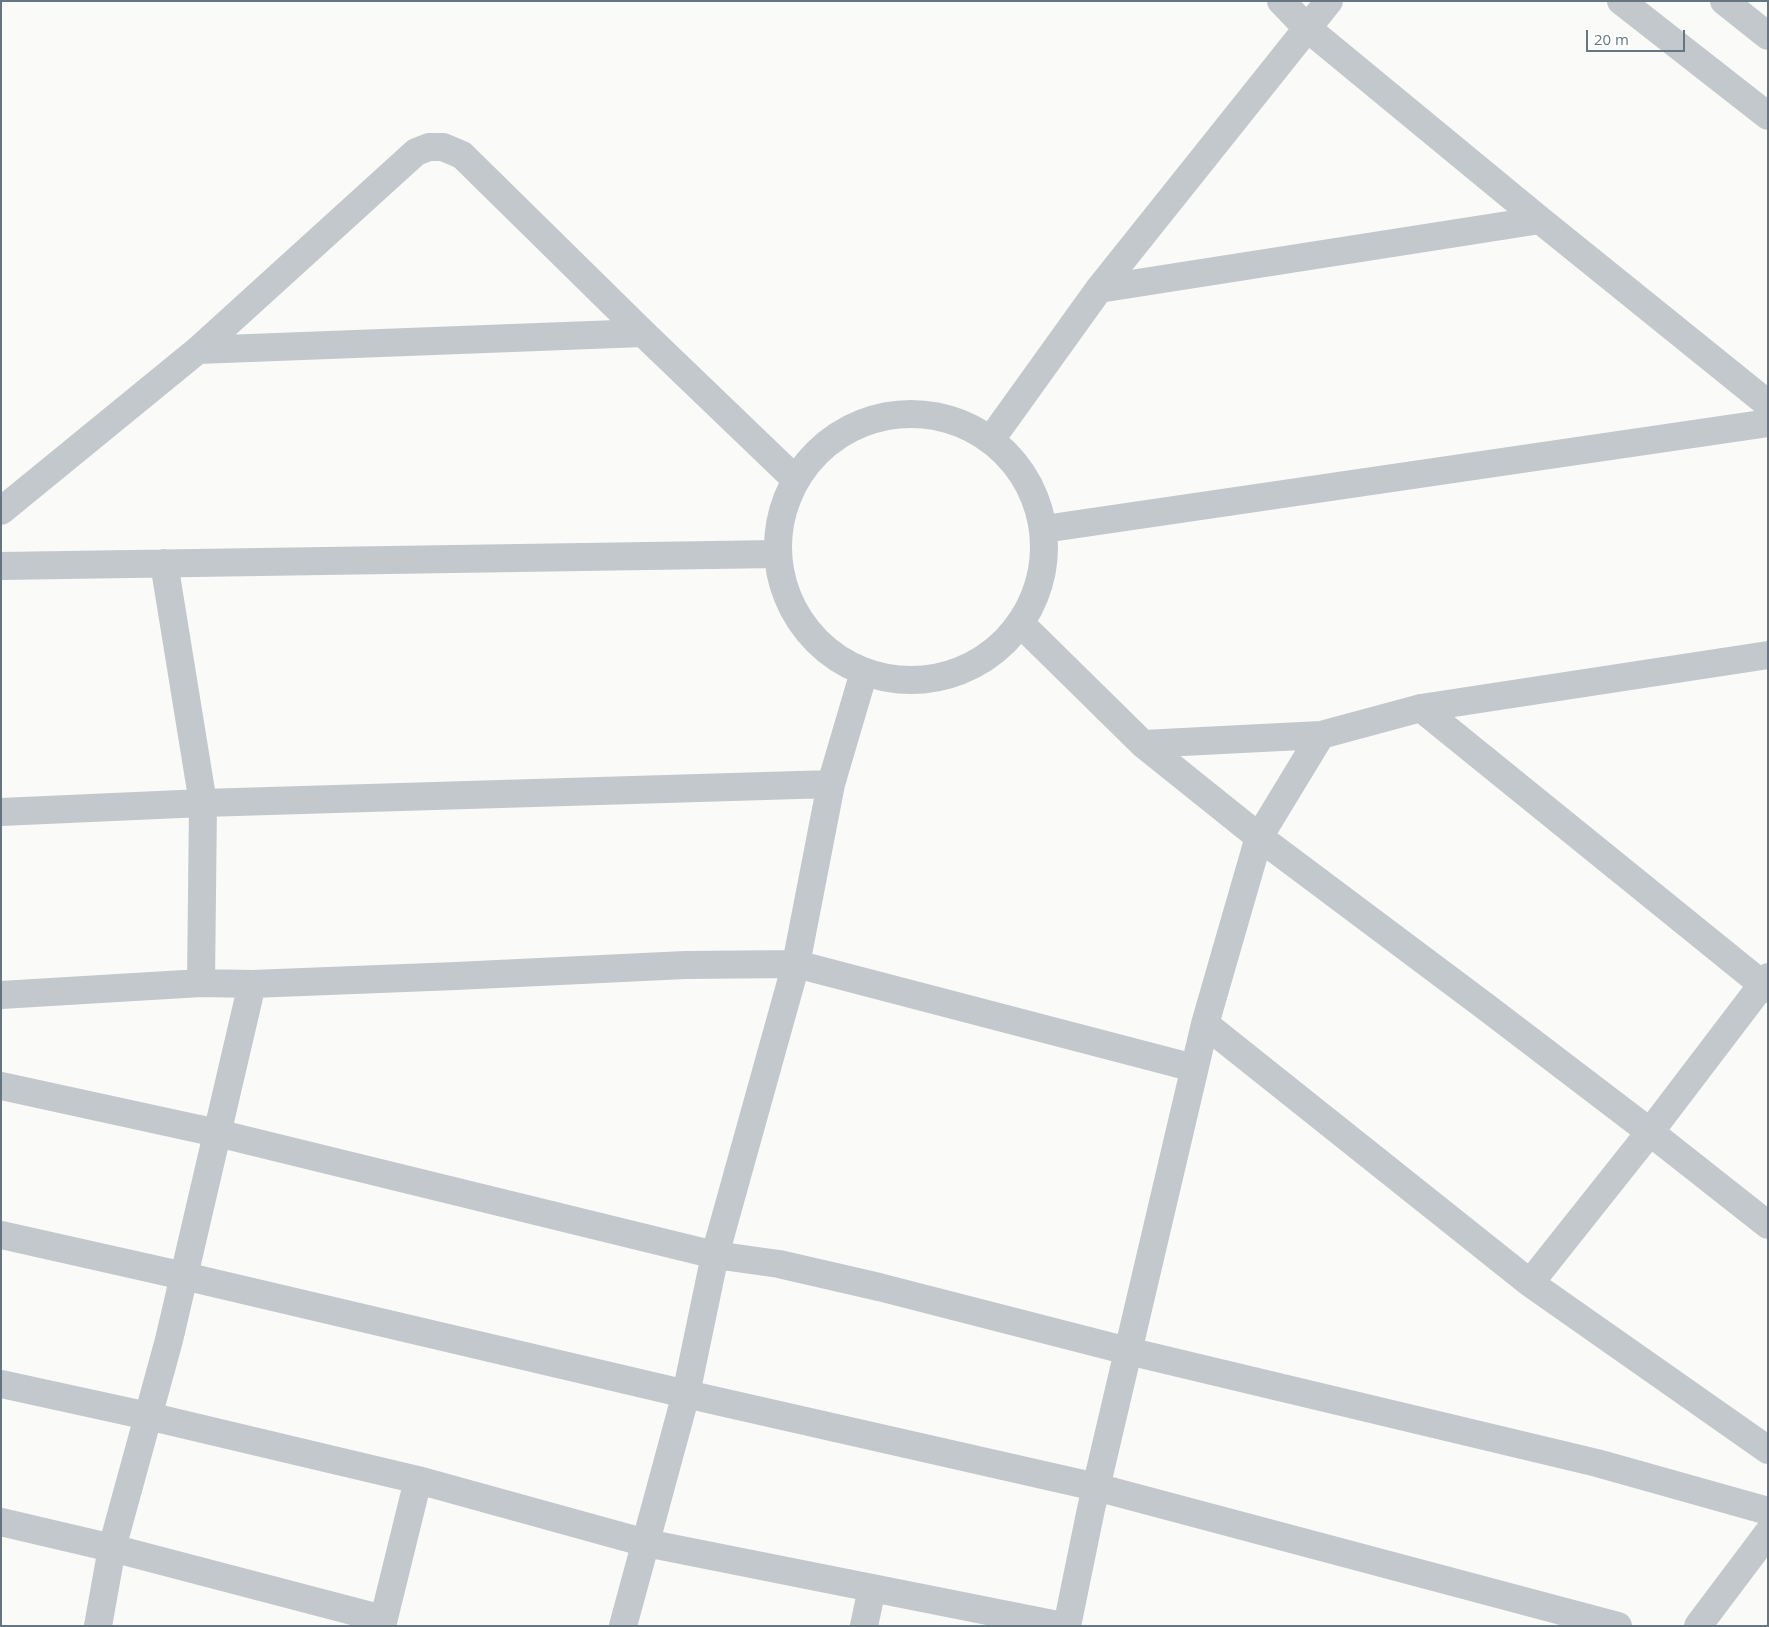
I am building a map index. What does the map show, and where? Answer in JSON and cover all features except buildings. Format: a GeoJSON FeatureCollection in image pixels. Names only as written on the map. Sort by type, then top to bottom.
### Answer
{"type":"FeatureCollection","features":[{"type":"Feature","properties":{"kind":"street"},"geometry":{"type":"LineString","coordinates":[[1281,1],[1308,28],[1540,220],[1768,404]]}},
{"type":"Feature","properties":{"kind":"street"},"geometry":{"type":"LineString","coordinates":[[992,438],[1100,289],[1329,1]]}},
{"type":"Feature","properties":{"kind":"street"},"geometry":{"type":"LineString","coordinates":[[1621,1],[1768,116]]}},
{"type":"Feature","properties":{"kind":"street"},"geometry":{"type":"LineString","coordinates":[[1724,1],[1768,36]]}},
{"type":"Feature","properties":{"kind":"street"},"geometry":{"type":"LineString","coordinates":[[1,511],[198,350],[416,152],[430,147],[443,147],[462,155],[795,479]]}},
{"type":"Feature","properties":{"kind":"street"},"geometry":{"type":"LineString","coordinates":[[1100,289],[1540,220]]}},
{"type":"Feature","properties":{"kind":"street"},"geometry":{"type":"LineString","coordinates":[[198,350],[643,333]]}},
{"type":"Feature","properties":{"kind":"street"},"geometry":{"type":"LineString","coordinates":[[910,412],[954,420],[992,438],[1019,466],[1036,496],[1044,530],[1045,563],[1036,595],[1021,624],[989,655],[950,674],[907,681],[864,672],[830,654],[803,626],[785,592],[777,554],[781,515],[795,479],[825,444],[864,421],[910,412]]}},
{"type":"Feature","properties":{"kind":"street"},"geometry":{"type":"LineString","coordinates":[[1044,530],[1768,423]]}},
{"type":"Feature","properties":{"kind":"street"},"geometry":{"type":"LineString","coordinates":[[1,566],[777,554]]}},
{"type":"Feature","properties":{"kind":"street"},"geometry":{"type":"LineString","coordinates":[[164,563],[203,803],[201,983]]}},
{"type":"Feature","properties":{"kind":"street"},"geometry":{"type":"LineString","coordinates":[[1021,624],[1143,744],[1260,837],[1650,1132],[1768,1226]]}},
{"type":"Feature","properties":{"kind":"street"},"geometry":{"type":"LineString","coordinates":[[1143,744],[1321,735],[1420,708],[1768,655]]}},
{"type":"Feature","properties":{"kind":"street"},"geometry":{"type":"LineString","coordinates":[[623,1626],[686,1394],[715,1255],[796,964],[831,784],[864,672]]}},
{"type":"Feature","properties":{"kind":"street"},"geometry":{"type":"LineString","coordinates":[[1420,708],[1766,984],[1530,1282]]}},
{"type":"Feature","properties":{"kind":"street"},"geometry":{"type":"LineString","coordinates":[[1,1384],[148,1416],[418,1480],[646,1543],[1065,1626],[1205,1024],[1260,837],[1321,735]]}},
{"type":"Feature","properties":{"kind":"street"},"geometry":{"type":"LineString","coordinates":[[1,812],[203,803],[831,784]]}},
{"type":"Feature","properties":{"kind":"street"},"geometry":{"type":"LineString","coordinates":[[1,995],[201,983],[252,984],[685,965],[796,964],[1194,1068]]}},
{"type":"Feature","properties":{"kind":"street"},"geometry":{"type":"LineString","coordinates":[[98,1626],[112,1548],[184,1276],[252,984]]}},
{"type":"Feature","properties":{"kind":"street"},"geometry":{"type":"LineString","coordinates":[[1205,1024],[1530,1282],[1768,1450]]}},
{"type":"Feature","properties":{"kind":"street"},"geometry":{"type":"LineString","coordinates":[[1,1086],[217,1133],[715,1255],[778,1264],[879,1287],[1128,1351],[1597,1463],[1768,1511]]}},
{"type":"Feature","properties":{"kind":"street"},"geometry":{"type":"LineString","coordinates":[[1,1234],[686,1394],[1096,1487],[1618,1626]]}},
{"type":"Feature","properties":{"kind":"street"},"geometry":{"type":"LineString","coordinates":[[1,1522],[112,1548],[382,1622],[418,1480]]}},
{"type":"Feature","properties":{"kind":"street"},"geometry":{"type":"LineString","coordinates":[[1698,1626],[1768,1533]]}},
{"type":"Feature","properties":{"kind":"street"},"geometry":{"type":"LineString","coordinates":[[864,1626],[872,1588]]}}]}
